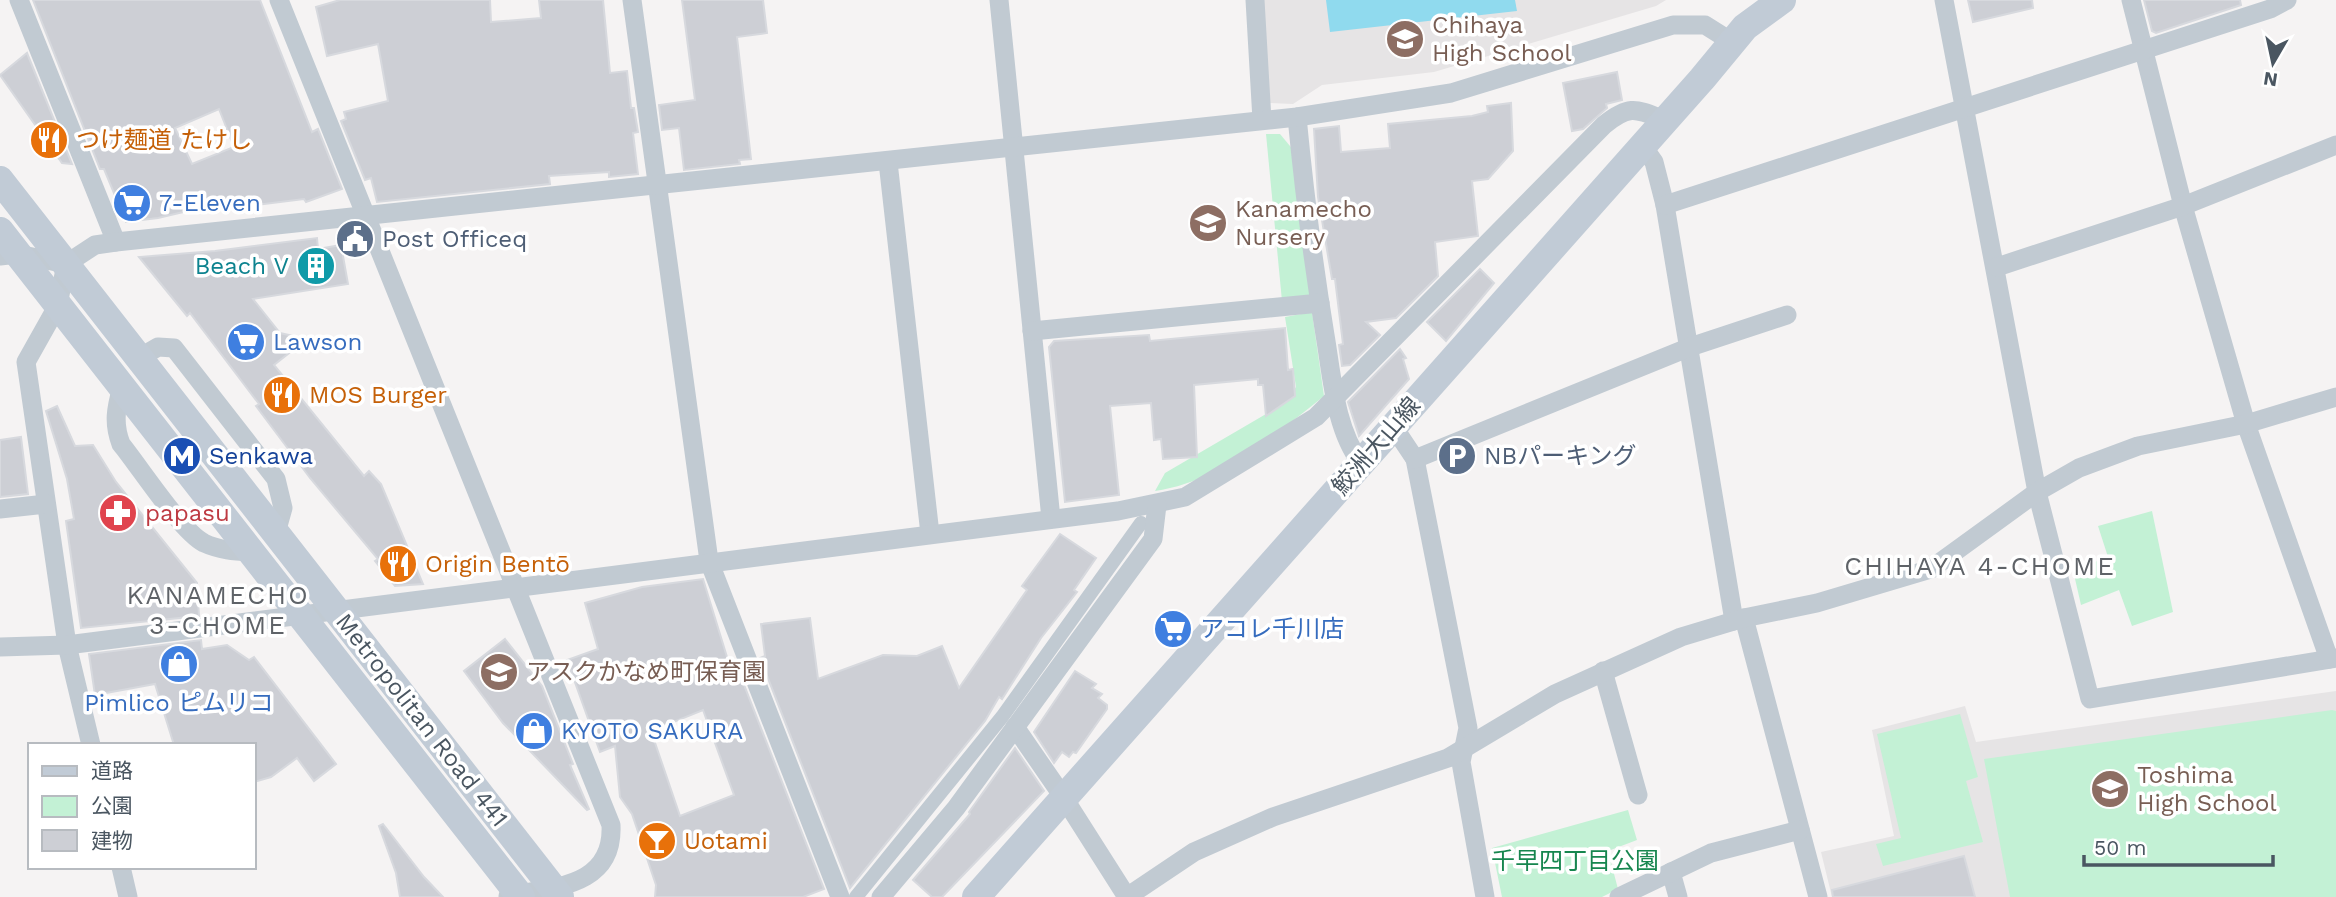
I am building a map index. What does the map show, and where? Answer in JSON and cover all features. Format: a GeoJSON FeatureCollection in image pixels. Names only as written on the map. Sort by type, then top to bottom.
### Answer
{"type":"FeatureCollection","features":[{"type":"Feature","properties":{"kind":"main road","name":"鮫洲大山線"},"geometry":{"type":"LineString","coordinates":[[976,897],[1745,27],[1782,0]]}},
{"type":"Feature","properties":{"kind":"main road","name":"Metropolitan Road 441"},"geometry":{"type":"LineString","coordinates":[[0,180],[556,892]]}},
{"type":"Feature","properties":{"kind":"main road","name":"Metropolitan Road 441"},"geometry":{"type":"LineString","coordinates":[[0,231],[9,255],[58,305],[515,896]]}},
{"type":"Feature","properties":{"kind":"street"},"geometry":{"type":"LineString","coordinates":[[19,0],[116,242]]}},
{"type":"Feature","properties":{"kind":"street"},"geometry":{"type":"LineString","coordinates":[[279,0],[518,586],[611,825],[610,845],[601,864],[586,877],[556,892],[515,896]]}},
{"type":"Feature","properties":{"kind":"street"},"geometry":{"type":"LineString","coordinates":[[632,0],[709,561],[840,897]]}},
{"type":"Feature","properties":{"kind":"street"},"geometry":{"type":"LineString","coordinates":[[999,0],[1051,519]]}},
{"type":"Feature","properties":{"kind":"street"},"geometry":{"type":"LineString","coordinates":[[1255,0],[1262,120]]}},
{"type":"Feature","properties":{"kind":"street"},"geometry":{"type":"LineString","coordinates":[[1944,0],[1997,267],[2037,492],[2090,699],[2332,658],[2246,424],[2183,206],[2131,0]]}},
{"type":"Feature","properties":{"kind":"street"},"geometry":{"type":"LineString","coordinates":[[1665,205],[2144,51],[2270,9],[2287,0]]}},
{"type":"Feature","properties":{"kind":"street"},"geometry":{"type":"LineString","coordinates":[[9,255],[66,264],[95,244],[656,187],[1297,117],[1451,93],[1673,25],[1705,25],[1732,42]]}},
{"type":"Feature","properties":{"kind":"street"},"geometry":{"type":"LineString","coordinates":[[0,647],[67,645],[1157,505],[1185,497],[1309,422],[1335,400],[1604,125],[1623,110],[1636,110],[1665,120]]}},
{"type":"Feature","properties":{"kind":"street"},"geometry":{"type":"LineString","coordinates":[[1297,117],[1307,224],[1335,400],[1354,453],[1361,463]]}},
{"type":"Feature","properties":{"kind":"street"},"geometry":{"type":"LineString","coordinates":[[1642,145],[1654,162],[1665,205],[1739,620],[1818,897]]}},
{"type":"Feature","properties":{"kind":"street"},"geometry":{"type":"LineString","coordinates":[[1997,267],[2183,206],[2336,145]]}},
{"type":"Feature","properties":{"kind":"street"},"geometry":{"type":"LineString","coordinates":[[888,162],[930,534]]}},
{"type":"Feature","properties":{"kind":"street"},"geometry":{"type":"LineString","coordinates":[[66,264],[58,305],[26,362],[67,645],[91,743]]}},
{"type":"Feature","properties":{"kind":"street"},"geometry":{"type":"LineString","coordinates":[[1032,331],[1320,303]]}},
{"type":"Feature","properties":{"kind":"street"},"geometry":{"type":"LineString","coordinates":[[1415,459],[1690,347],[1787,315]]}},
{"type":"Feature","properties":{"kind":"street"},"geometry":{"type":"LineString","coordinates":[[1014,727],[1064,797],[1127,897],[1194,852],[1273,817],[1448,758],[1555,694],[1681,637],[1739,620],[1817,603],[1931,569],[2037,492],[2079,468],[2138,446],[2246,424],[2336,397]]}},
{"type":"Feature","properties":{"kind":"street"},"geometry":{"type":"LineString","coordinates":[[1393,426],[1415,459],[1468,728],[1461,762],[1485,897]]}},
{"type":"Feature","properties":{"kind":"street"},"geometry":{"type":"LineString","coordinates":[[0,509],[46,505]]}},
{"type":"Feature","properties":{"kind":"street"},"geometry":{"type":"LineString","coordinates":[[881,897],[956,808],[1153,539],[1157,505]]}},
{"type":"Feature","properties":{"kind":"street"},"geometry":{"type":"LineString","coordinates":[[856,897],[1002,717],[1141,523]]}},
{"type":"Feature","properties":{"kind":"street"},"geometry":{"type":"LineString","coordinates":[[1603,671],[1638,795]]}},
{"type":"Feature","properties":{"kind":"street"},"geometry":{"type":"LineString","coordinates":[[1619,897],[1712,853],[1800,830]]}},
{"type":"Feature","properties":{"kind":"street"},"geometry":{"type":"LineString","coordinates":[[121,869],[128,897]]}},
{"type":"Feature","properties":{"kind":"street"},"geometry":{"type":"LineString","coordinates":[[1671,872],[1678,897]]}},
{"type":"Feature","properties":{"kind":"shaded area","name":"Chihaya High School"},"geometry":{"type":"Polygon","coordinates":[[[1262,0],[1666,0],[1656,6],[1434,72],[1322,85],[1293,104],[1269,103],[1262,0]]]}},
{"type":"Feature","properties":{"kind":"shaded area","name":"Toshima High School"},"geometry":{"type":"Polygon","coordinates":[[[2336,691],[2336,897],[1832,897],[1821,852],[1894,836],[1872,730],[1965,706],[1976,742],[2336,691]]]}},
{"type":"Feature","properties":{"kind":"green space"},"geometry":{"type":"Polygon","coordinates":[[[1266,134],[1280,134],[1295,152],[1310,298],[1282,301],[1266,134]]]}},
{"type":"Feature","properties":{"kind":"green space"},"geometry":{"type":"Polygon","coordinates":[[[1312,312],[1324,396],[1245,455],[1201,478],[1155,491],[1165,473],[1285,403],[1296,387],[1285,317],[1312,312]]]}},
{"type":"Feature","properties":{"kind":"green space"},"geometry":{"type":"Polygon","coordinates":[[[2152,511],[2173,612],[2132,626],[2119,590],[2081,605],[2073,570],[2108,557],[2098,526],[2152,511]]]}},
{"type":"Feature","properties":{"kind":"green space","name":"Toshima High School"},"geometry":{"type":"Polygon","coordinates":[[[2336,711],[2336,897],[2010,897],[1984,759],[2336,711]]]}},
{"type":"Feature","properties":{"kind":"green space"},"geometry":{"type":"Polygon","coordinates":[[[1960,714],[1978,777],[1966,781],[1983,842],[1883,866],[1876,844],[1901,838],[1877,734],[1960,714]]]}},
{"type":"Feature","properties":{"kind":"green space","name":"千早四丁目公園"},"geometry":{"type":"Polygon","coordinates":[[[1628,810],[1637,840],[1608,851],[1618,889],[1602,897],[1502,897],[1492,848],[1628,810]]]}},
{"type":"Feature","properties":{"kind":"water"},"geometry":{"type":"Polygon","coordinates":[[[1326,0],[1515,0],[1517,11],[1330,32],[1326,0]]]}},
{"type":"Feature","properties":{"kind":"building"},"geometry":{"type":"Polygon","coordinates":[[[33,0],[260,0],[312,132],[318,129],[342,189],[306,202],[304,199],[233,208],[230,201],[158,218],[126,222],[104,169],[100,169],[33,0]],[[219,109],[175,128],[192,164],[234,147],[219,109]]]}},
{"type":"Feature","properties":{"kind":"building"},"geometry":{"type":"Polygon","coordinates":[[[340,0],[490,0],[491,22],[541,18],[539,0],[603,0],[610,73],[627,71],[631,108],[634,108],[638,132],[633,133],[638,174],[609,177],[609,172],[549,176],[550,184],[377,202],[371,178],[365,180],[341,121],[346,119],[344,112],[388,101],[378,44],[327,56],[316,7],[340,0]]]}},
{"type":"Feature","properties":{"kind":"building"},"geometry":{"type":"Polygon","coordinates":[[[682,0],[763,0],[767,33],[737,37],[751,159],[739,160],[740,164],[684,170],[679,128],[662,130],[659,105],[695,100],[682,0]]]}},
{"type":"Feature","properties":{"kind":"building"},"geometry":{"type":"Polygon","coordinates":[[[1968,0],[2032,0],[2033,8],[1973,22],[1968,0]]]}},
{"type":"Feature","properties":{"kind":"building"},"geometry":{"type":"Polygon","coordinates":[[[2144,0],[2240,0],[2241,5],[2156,33],[2152,31],[2144,0]]]}},
{"type":"Feature","properties":{"kind":"building"},"geometry":{"type":"Polygon","coordinates":[[[27,53],[72,164],[62,163],[0,75],[27,53]]]}},
{"type":"Feature","properties":{"kind":"building"},"geometry":{"type":"Polygon","coordinates":[[[1617,72],[1622,100],[1606,104],[1607,108],[1583,129],[1572,131],[1563,83],[1617,72]]]}},
{"type":"Feature","properties":{"kind":"building"},"geometry":{"type":"Polygon","coordinates":[[[1511,103],[1513,151],[1488,179],[1472,181],[1478,236],[1435,242],[1438,276],[1396,318],[1366,322],[1380,335],[1350,365],[1342,366],[1339,345],[1343,344],[1335,279],[1332,279],[1318,197],[1314,129],[1339,126],[1341,152],[1390,148],[1388,124],[1472,116],[1488,112],[1487,106],[1511,103]]]}},
{"type":"Feature","properties":{"kind":"building"},"geometry":{"type":"Polygon","coordinates":[[[317,238],[318,249],[341,245],[348,284],[253,299],[280,333],[307,339],[274,365],[364,476],[369,471],[381,484],[423,584],[395,586],[375,561],[378,559],[310,478],[256,406],[259,404],[190,313],[187,316],[139,257],[215,251],[317,238]]]}},
{"type":"Feature","properties":{"kind":"building"},"geometry":{"type":"Polygon","coordinates":[[[1480,269],[1494,283],[1446,341],[1427,322],[1480,269]]]}},
{"type":"Feature","properties":{"kind":"building"},"geometry":{"type":"Polygon","coordinates":[[[1285,328],[1288,370],[1293,369],[1295,396],[1266,416],[1263,385],[1258,385],[1258,379],[1194,385],[1197,457],[1163,459],[1161,439],[1154,440],[1151,403],[1110,406],[1119,495],[1065,502],[1049,347],[1054,341],[1149,335],[1150,341],[1285,328]]]}},
{"type":"Feature","properties":{"kind":"building"},"geometry":{"type":"Polygon","coordinates":[[[1400,349],[1406,358],[1403,359],[1409,379],[1359,436],[1348,402],[1400,349]]]}},
{"type":"Feature","properties":{"kind":"building"},"geometry":{"type":"Polygon","coordinates":[[[57,406],[75,446],[93,445],[116,482],[197,583],[199,616],[81,628],[66,521],[74,519],[67,479],[46,411],[57,406]]]}},
{"type":"Feature","properties":{"kind":"building"},"geometry":{"type":"Polygon","coordinates":[[[21,437],[28,494],[0,497],[0,440],[21,437]]]}},
{"type":"Feature","properties":{"kind":"building"},"geometry":{"type":"Polygon","coordinates":[[[1060,534],[1096,558],[1074,590],[1077,592],[1041,638],[1002,699],[999,697],[985,721],[850,888],[760,658],[765,656],[761,624],[810,618],[818,679],[883,655],[917,656],[942,646],[959,688],[1027,590],[1022,586],[1060,534]]]}},
{"type":"Feature","properties":{"kind":"building"},"geometry":{"type":"Polygon","coordinates":[[[703,579],[731,670],[737,667],[824,889],[803,897],[655,897],[656,885],[632,814],[620,797],[615,746],[600,752],[567,660],[598,649],[585,603],[642,587],[703,579]],[[703,710],[651,731],[680,816],[734,795],[703,710]]]}},
{"type":"Feature","properties":{"kind":"building"},"geometry":{"type":"Polygon","coordinates":[[[505,639],[542,686],[573,764],[570,765],[589,809],[587,810],[503,723],[464,671],[505,639]]]}},
{"type":"Feature","properties":{"kind":"building"},"geometry":{"type":"Polygon","coordinates":[[[201,640],[202,649],[227,645],[249,660],[254,657],[336,764],[314,781],[297,758],[271,777],[256,781],[256,743],[173,743],[155,684],[95,695],[89,654],[201,640]]]}},
{"type":"Feature","properties":{"kind":"building"},"geometry":{"type":"Polygon","coordinates":[[[1075,671],[1096,684],[1092,688],[1102,694],[1098,698],[1107,705],[1107,709],[1076,753],[1073,752],[1069,757],[1062,752],[1054,763],[1034,732],[1075,671]]]}},
{"type":"Feature","properties":{"kind":"building"},"geometry":{"type":"Polygon","coordinates":[[[1015,748],[1044,791],[942,897],[932,897],[913,880],[970,814],[1015,748]]]}},
{"type":"Feature","properties":{"kind":"building"},"geometry":{"type":"Polygon","coordinates":[[[383,824],[443,897],[400,897],[396,873],[379,826],[383,824]]]}},
{"type":"Feature","properties":{"kind":"building"},"geometry":{"type":"Polygon","coordinates":[[[1964,856],[1975,897],[1833,897],[1832,890],[1964,856]]]}},
{"type":"Feature","properties":{"kind":"place","name":"Chihaya High School"},"geometry":{"type":"Point","coordinates":[1405,39]}},
{"type":"Feature","properties":{"kind":"place","name":"つけ麺道 たけし"},"geometry":{"type":"Point","coordinates":[49,140]}},
{"type":"Feature","properties":{"kind":"place","name":"7-Eleven"},"geometry":{"type":"Point","coordinates":[132,203]}},
{"type":"Feature","properties":{"kind":"place","name":"Kanamecho Nursery"},"geometry":{"type":"Point","coordinates":[1208,223]}},
{"type":"Feature","properties":{"kind":"place","name":"Post Officeq"},"geometry":{"type":"Point","coordinates":[355,239]}},
{"type":"Feature","properties":{"kind":"place","name":"Beach V"},"geometry":{"type":"Point","coordinates":[316,266]}},
{"type":"Feature","properties":{"kind":"place","name":"Lawson"},"geometry":{"type":"Point","coordinates":[246,342]}},
{"type":"Feature","properties":{"kind":"place","name":"MOS Burger"},"geometry":{"type":"Point","coordinates":[282,395]}},
{"type":"Feature","properties":{"kind":"place","name":"Senkawa"},"geometry":{"type":"Point","coordinates":[182,456]}},
{"type":"Feature","properties":{"kind":"place","name":"NBパーキング"},"geometry":{"type":"Point","coordinates":[1457,456]}},
{"type":"Feature","properties":{"kind":"place","name":"papasu"},"geometry":{"type":"Point","coordinates":[118,513]}},
{"type":"Feature","properties":{"kind":"place","name":"Origin Bentō"},"geometry":{"type":"Point","coordinates":[398,564]}},
{"type":"Feature","properties":{"kind":"place","name":"アコレ千川店"},"geometry":{"type":"Point","coordinates":[1173,629]}},
{"type":"Feature","properties":{"kind":"place","name":"Pimlico ピムリコ"},"geometry":{"type":"Point","coordinates":[179,664]}},
{"type":"Feature","properties":{"kind":"place","name":"アスクかなめ町保育園"},"geometry":{"type":"Point","coordinates":[499,672]}},
{"type":"Feature","properties":{"kind":"place","name":"KYOTO SAKURA"},"geometry":{"type":"Point","coordinates":[534,731]}},
{"type":"Feature","properties":{"kind":"place","name":"Toshima High School"},"geometry":{"type":"Point","coordinates":[2110,789]}},
{"type":"Feature","properties":{"kind":"place","name":"Uotami"},"geometry":{"type":"Point","coordinates":[657,841]}},
{"type":"Feature","properties":{"kind":"district","name":"CHIHAYA 4-CHOME"},"geometry":{"type":"Point","coordinates":[1980,566]}},
{"type":"Feature","properties":{"kind":"district","name":"KANAMECHO 3-CHOME"},"geometry":{"type":"Point","coordinates":[218,610]}}]}
